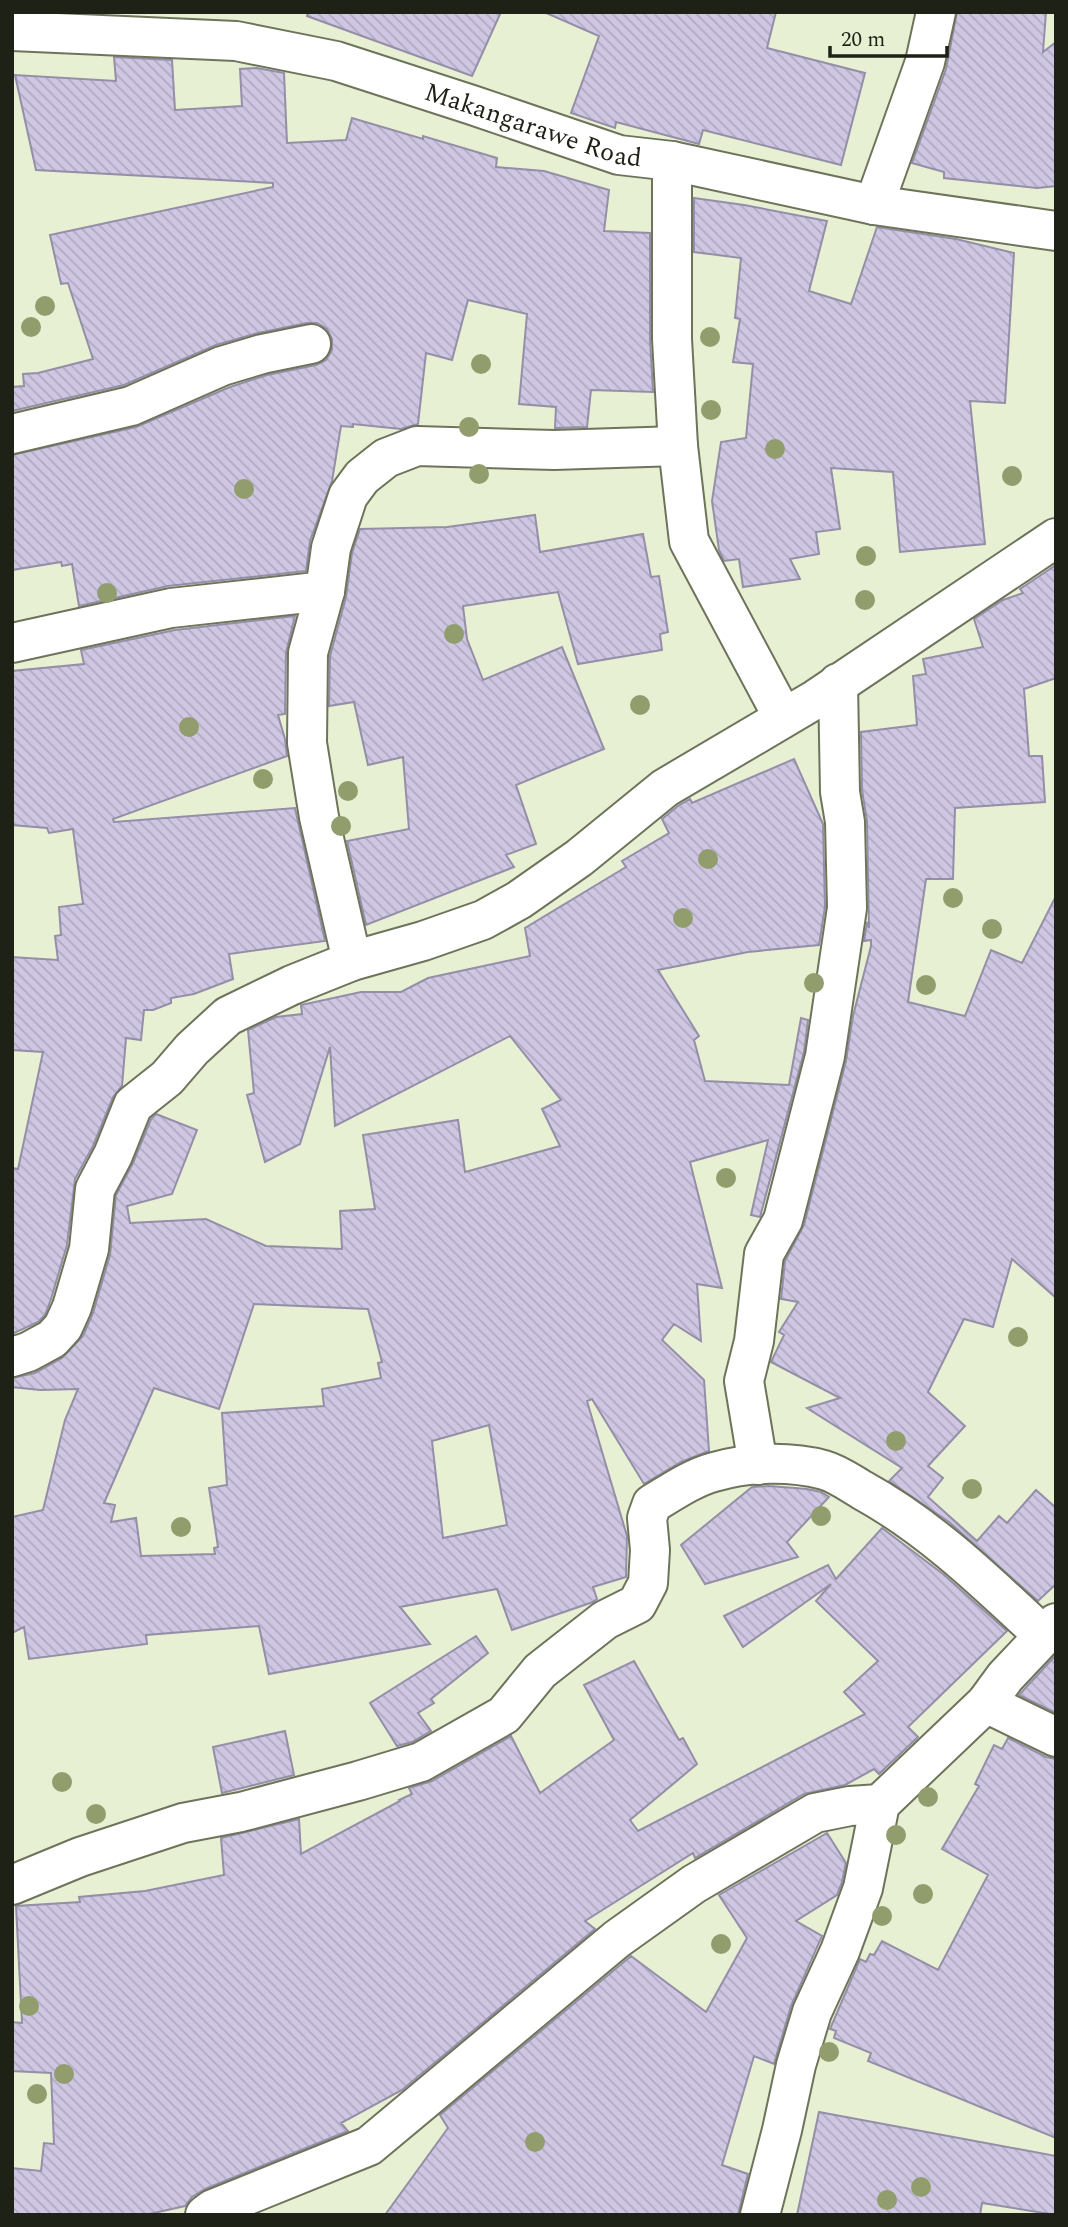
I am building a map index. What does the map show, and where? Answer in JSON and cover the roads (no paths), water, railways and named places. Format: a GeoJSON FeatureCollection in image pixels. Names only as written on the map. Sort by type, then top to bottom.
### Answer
{"type":"FeatureCollection","features":[{"type":"Feature","properties":{"kind":"street"},"geometry":{"type":"LineString","coordinates":[[874,205],[925,62],[936,12]]}},
{"type":"Feature","properties":{"kind":"street","name":"Makangarawe Road"},"geometry":{"type":"LineString","coordinates":[[12,31],[240,27],[619,155],[672,161],[874,205],[1056,232]]}},
{"type":"Feature","properties":{"kind":"street"},"geometry":{"type":"LineString","coordinates":[[672,161],[672,339],[678,446],[689,541],[783,717]]}},
{"type":"Feature","properties":{"kind":"street"},"geometry":{"type":"LineString","coordinates":[[12,433],[131,406],[222,366],[311,344]]}},
{"type":"Feature","properties":{"kind":"street"},"geometry":{"type":"LineString","coordinates":[[352,961],[319,817],[306,743],[308,653],[325,591],[331,548],[348,496],[362,477],[386,458],[416,446],[554,450],[678,446]]}},
{"type":"Feature","properties":{"kind":"street"},"geometry":{"type":"LineString","coordinates":[[12,1357],[52,1339],[63,1327],[72,1307],[89,1249],[95,1189],[113,1155],[133,1105],[167,1078],[192,1049],[228,1016],[292,985],[352,961],[423,941],[483,920],[519,900],[579,858],[665,789],[816,699],[1056,538]]}},
{"type":"Feature","properties":{"kind":"street"},"geometry":{"type":"LineString","coordinates":[[12,643],[171,608],[325,591]]}},
{"type":"Feature","properties":{"kind":"street"},"geometry":{"type":"LineString","coordinates":[[758,1465],[744,1381],[754,1341],[765,1255],[783,1220],[825,1056],[847,908],[845,822],[839,792],[838,683]]}},
{"type":"Feature","properties":{"kind":"street"},"geometry":{"type":"LineString","coordinates":[[12,1885],[80,1857],[183,1823],[254,1809],[421,1762],[504,1715],[541,1671],[605,1620],[637,1604],[648,1583],[650,1550],[647,1518],[652,1503],[714,1472],[758,1465],[797,1464],[828,1471],[894,1507],[1050,1630],[1005,1677],[985,1703],[880,1804],[863,1888],[840,1951],[812,2012],[796,2064],[761,2215]]}},
{"type":"Feature","properties":{"kind":"street"},"geometry":{"type":"LineString","coordinates":[[985,1703],[1056,1737]]}},
{"type":"Feature","properties":{"kind":"street"},"geometry":{"type":"LineString","coordinates":[[205,2215],[213,2209],[369,2146],[617,1939],[717,1871],[815,1813],[850,1806],[880,1804]]}}]}
